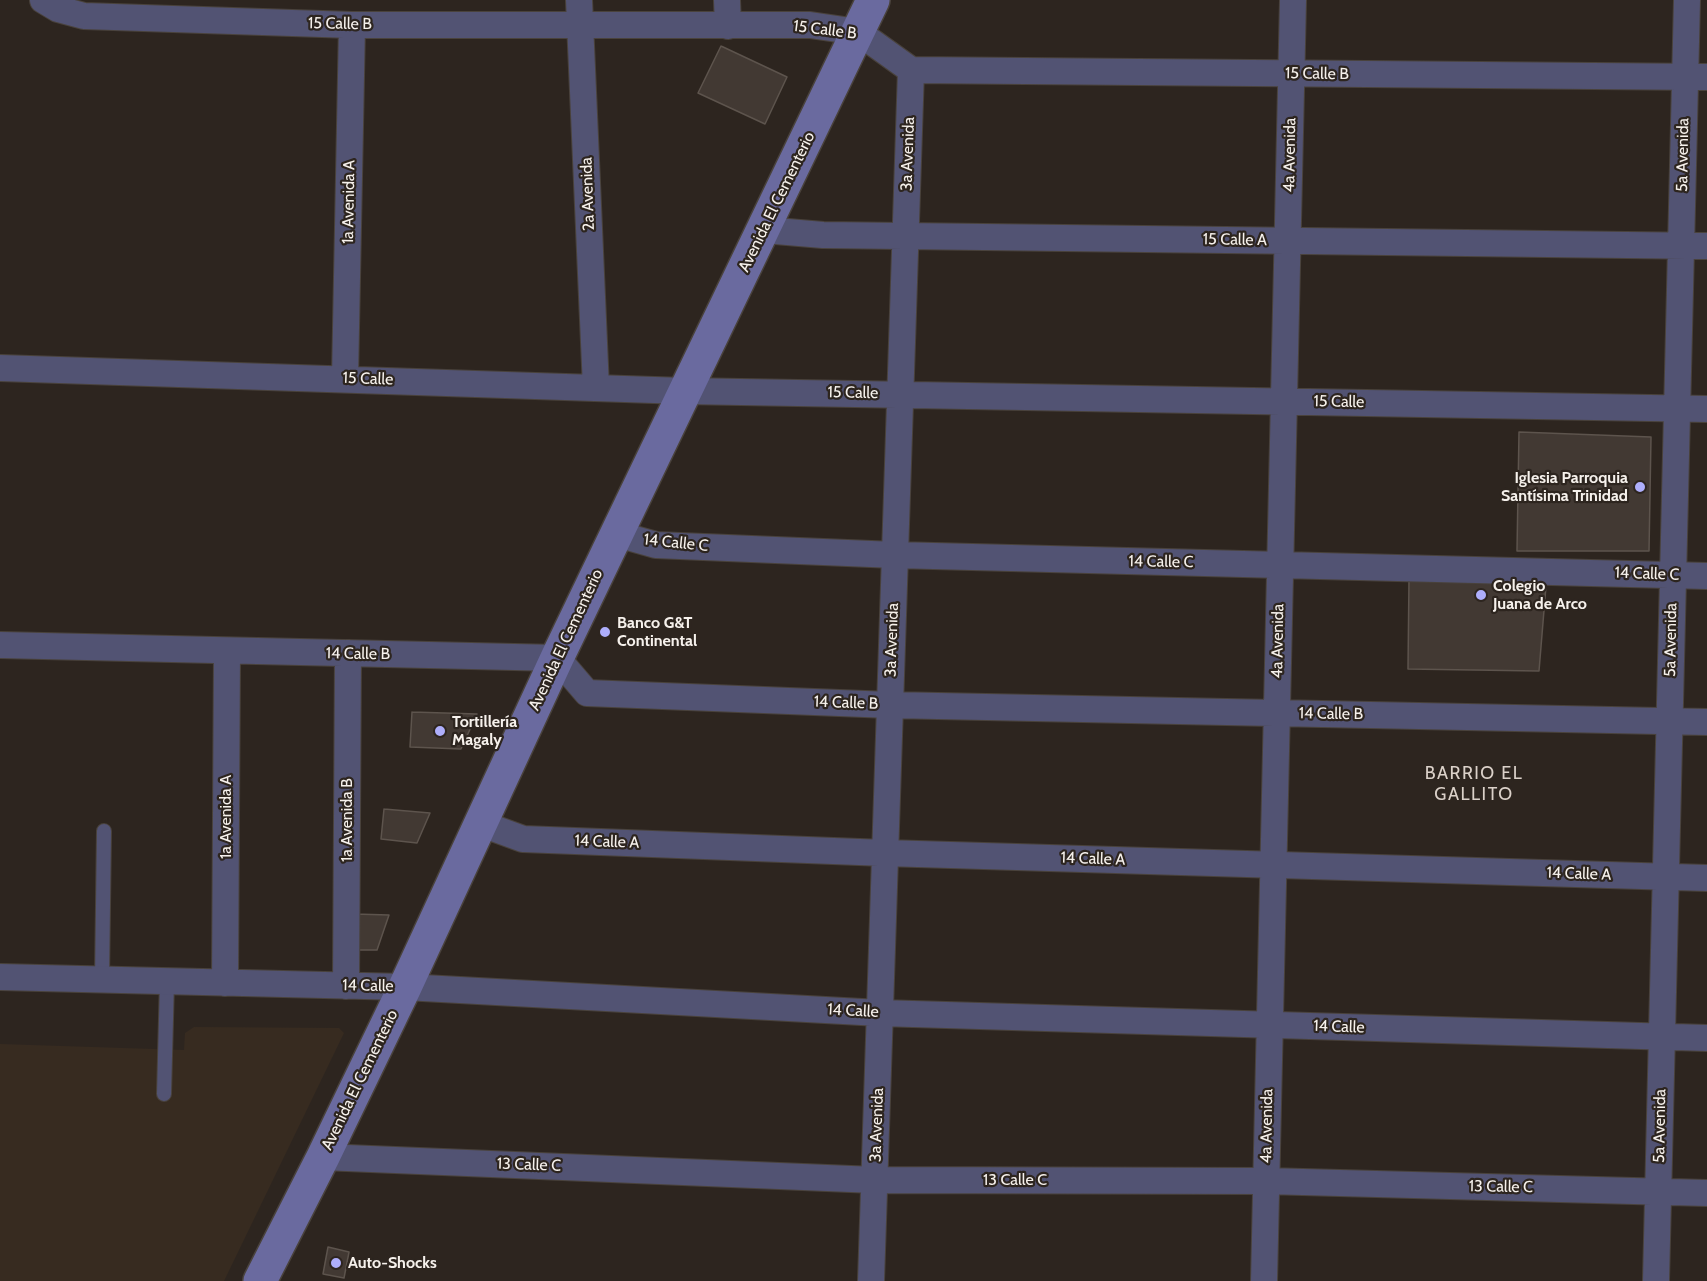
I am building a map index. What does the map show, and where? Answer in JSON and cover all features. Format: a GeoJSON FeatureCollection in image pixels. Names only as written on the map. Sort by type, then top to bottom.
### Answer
{"type":"FeatureCollection","features":[{"type":"Feature","properties":{"kind":"main road","name":"Avenida El Cementerio"},"geometry":{"type":"LineString","coordinates":[[260,1281],[405,987],[557,658],[873,0]]}},
{"type":"Feature","properties":{"kind":"street","name":"2a Avenida"},"geometry":{"type":"LineString","coordinates":[[579,0],[596,388]]}},
{"type":"Feature","properties":{"kind":"street"},"geometry":{"type":"LineString","coordinates":[[727,0],[728,26]]}},
{"type":"Feature","properties":{"kind":"street","name":"4a Avenida"},"geometry":{"type":"LineString","coordinates":[[1263,1281],[1293,0]]}},
{"type":"Feature","properties":{"kind":"street","name":"5a Avenida"},"geometry":{"type":"LineString","coordinates":[[1656,1281],[1681,246],[1696,77],[1687,0]]}},
{"type":"Feature","properties":{"kind":"street","name":"15 Calle B"},"geometry":{"type":"LineString","coordinates":[[53,3],[84,16],[352,25],[810,25],[858,32],[911,70],[1696,77]]}},
{"type":"Feature","properties":{"kind":"street","name":"1a Avenida A"},"geometry":{"type":"LineString","coordinates":[[345,378],[352,25]]}},
{"type":"Feature","properties":{"kind":"street","name":"3a Avenida"},"geometry":{"type":"LineString","coordinates":[[871,1281],[911,70]]}},
{"type":"Feature","properties":{"kind":"street","name":"15 Calle A"},"geometry":{"type":"LineString","coordinates":[[764,230],[905,236],[1707,246]]}},
{"type":"Feature","properties":{"kind":"street","name":"15 Calle"},"geometry":{"type":"LineString","coordinates":[[0,368],[684,391],[1707,409]]}},
{"type":"Feature","properties":{"kind":"street","name":"14 Calle C"},"geometry":{"type":"LineString","coordinates":[[617,534],[656,545],[895,555],[1707,576]]}},
{"type":"Feature","properties":{"kind":"street","name":"14 Calle B"},"geometry":{"type":"LineString","coordinates":[[0,645],[557,658],[587,693],[890,705],[1707,722]]}},
{"type":"Feature","properties":{"kind":"street","name":"1a Avenida A"},"geometry":{"type":"LineString","coordinates":[[225,983],[227,651]]}},
{"type":"Feature","properties":{"kind":"street","name":"1a Avenida B"},"geometry":{"type":"LineString","coordinates":[[346,986],[348,653]]}},
{"type":"Feature","properties":{"kind":"street","name":"14 Calle A"},"geometry":{"type":"LineString","coordinates":[[482,824],[523,839],[885,853],[1707,878]]}},
{"type":"Feature","properties":{"kind":"street","name":"14 Calle"},"geometry":{"type":"LineString","coordinates":[[0,977],[405,987],[880,1013],[1707,1038]]}},
{"type":"Feature","properties":{"kind":"street","name":"13 Calle C"},"geometry":{"type":"LineString","coordinates":[[323,1157],[875,1180],[1266,1181],[1707,1193]]}},
{"type":"Feature","properties":{"kind":"lane"},"geometry":{"type":"LineString","coordinates":[[102,979],[104,831]]}},
{"type":"Feature","properties":{"kind":"lane"},"geometry":{"type":"LineString","coordinates":[[164,1094],[167,981]]}},
{"type":"Feature","properties":{"kind":"shaded area"},"geometry":{"type":"Polygon","coordinates":[[[194,1027],[339,1028],[344,1033],[224,1281],[0,1281],[0,1044],[184,1050],[185,1033],[194,1027]]]}},
{"type":"Feature","properties":{"kind":"building"},"geometry":{"type":"Polygon","coordinates":[[[721,46],[787,77],[765,124],[698,93],[721,46]]]}},
{"type":"Feature","properties":{"kind":"building"},"geometry":{"type":"Polygon","coordinates":[[[1519,432],[1651,437],[1649,551],[1517,551],[1519,432]]]}},
{"type":"Feature","properties":{"kind":"building"},"geometry":{"type":"Polygon","coordinates":[[[1409,579],[1546,586],[1539,671],[1408,669],[1409,579]]]}},
{"type":"Feature","properties":{"kind":"building","name":"Tortillería Magaly"},"geometry":{"type":"Polygon","coordinates":[[[412,712],[477,714],[461,749],[410,747],[412,712]]]}},
{"type":"Feature","properties":{"kind":"building"},"geometry":{"type":"Polygon","coordinates":[[[384,809],[430,813],[417,843],[381,839],[384,809]]]}},
{"type":"Feature","properties":{"kind":"building"},"geometry":{"type":"Polygon","coordinates":[[[354,914],[389,915],[377,950],[352,950],[354,914]]]}},
{"type":"Feature","properties":{"kind":"building","name":"Auto-Shocks"},"geometry":{"type":"Polygon","coordinates":[[[328,1247],[349,1252],[344,1278],[323,1274],[328,1247]]]}},
{"type":"Feature","properties":{"kind":"place","name":"Iglesia Parroquia Santísima Trinidad"},"geometry":{"type":"Point","coordinates":[1640,487]}},
{"type":"Feature","properties":{"kind":"place","name":"Colegio Juana de Arco"},"geometry":{"type":"Point","coordinates":[1481,595]}},
{"type":"Feature","properties":{"kind":"place","name":"Banco G&T Continental"},"geometry":{"type":"Point","coordinates":[605,632]}},
{"type":"Feature","properties":{"kind":"place","name":"Tortillería Magaly"},"geometry":{"type":"Point","coordinates":[440,731]}},
{"type":"Feature","properties":{"kind":"place","name":"Auto-Shocks"},"geometry":{"type":"Point","coordinates":[336,1263]}},
{"type":"Feature","properties":{"kind":"district","name":"BARRIO EL GALLITO"},"geometry":{"type":"Point","coordinates":[1474,784]}}]}
